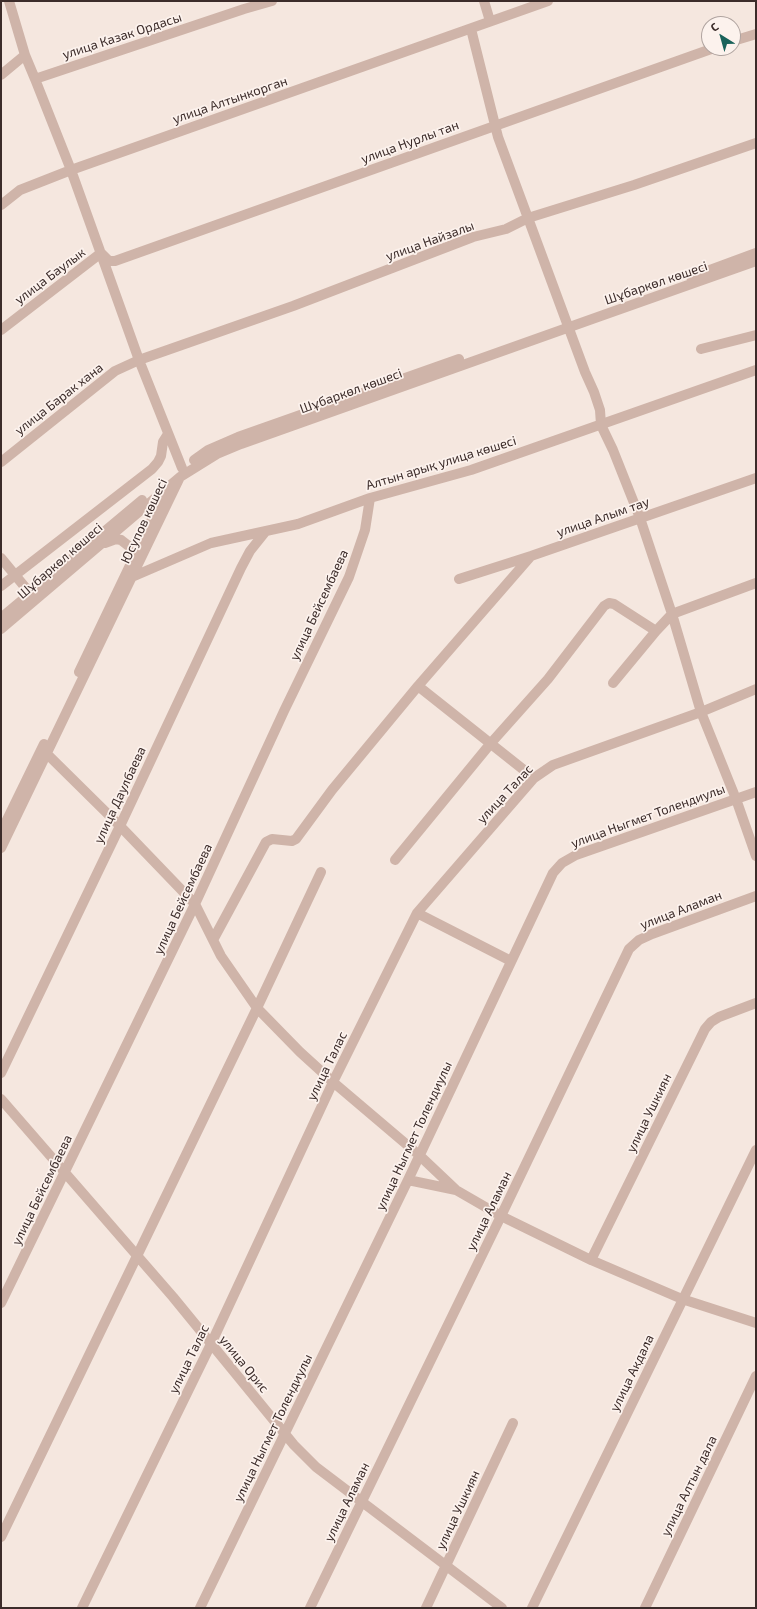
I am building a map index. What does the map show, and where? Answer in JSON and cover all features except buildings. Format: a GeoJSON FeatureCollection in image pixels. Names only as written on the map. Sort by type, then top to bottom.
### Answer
{"type":"FeatureCollection","features":[{"type":"Feature","properties":{"kind":"street"},"geometry":{"type":"LineString","coordinates":[[9,1],[26,55],[71,170],[181,473]]}},
{"type":"Feature","properties":{"kind":"street","name":"улица Казак Ордасы"},"geometry":{"type":"LineString","coordinates":[[35,79],[272,1]]}},
{"type":"Feature","properties":{"kind":"street"},"geometry":{"type":"LineString","coordinates":[[484,1],[490,21]]}},
{"type":"Feature","properties":{"kind":"street","name":"улица Алтынкорган"},"geometry":{"type":"LineString","coordinates":[[1,205],[20,190],[71,170],[548,1]]}},
{"type":"Feature","properties":{"kind":"street"},"geometry":{"type":"LineString","coordinates":[[471,29],[498,137],[600,410],[601,425],[613,450],[640,518],[672,614],[701,712],[736,799],[756,856]]}},
{"type":"Feature","properties":{"kind":"street"},"geometry":{"type":"LineString","coordinates":[[741,39],[756,34]]}},
{"type":"Feature","properties":{"kind":"street","name":"улица Нурлы тан"},"geometry":{"type":"LineString","coordinates":[[115,261],[701,53]]}},
{"type":"Feature","properties":{"kind":"street"},"geometry":{"type":"LineString","coordinates":[[1,75],[26,55]]}},
{"type":"Feature","properties":{"kind":"street","name":"улица Найзалы"},"geometry":{"type":"LineString","coordinates":[[115,371],[139,360],[293,306],[473,237],[506,229],[528,218],[634,185],[756,143]]}},
{"type":"Feature","properties":{"kind":"street","name":"улица Баулык"},"geometry":{"type":"LineString","coordinates":[[1,330],[101,253],[109,261],[115,261]]}},
{"type":"Feature","properties":{"kind":"street","name":"Шұбаркөл көшесі"},"geometry":{"type":"LineString","coordinates":[[567,324],[756,254]]}},
{"type":"Feature","properties":{"kind":"street","name":"Шұбаркөл көшесі"},"geometry":{"type":"LineString","coordinates":[[1,618],[33,596],[98,546],[208,450],[238,437],[756,261]]}},
{"type":"Feature","properties":{"kind":"street"},"geometry":{"type":"LineString","coordinates":[[701,349],[756,335]]}},
{"type":"Feature","properties":{"kind":"street","name":"Алтын арық улица көшесі"},"geometry":{"type":"LineString","coordinates":[[132,577],[211,543],[298,524],[370,498],[471,470],[756,370]]}},
{"type":"Feature","properties":{"kind":"street","name":"улица Барак хана"},"geometry":{"type":"LineString","coordinates":[[1,462],[115,371]]}},
{"type":"Feature","properties":{"kind":"street"},"geometry":{"type":"LineString","coordinates":[[1,586],[152,469],[161,456],[163,442],[168,434]]}},
{"type":"Feature","properties":{"kind":"street","name":"Шұбаркөл көшесі"},"geometry":{"type":"LineString","coordinates":[[1,630],[33,596],[142,499],[181,473]]}},
{"type":"Feature","properties":{"kind":"street","name":"Юсупов көшесі"},"geometry":{"type":"LineString","coordinates":[[1,848],[134,556],[157,509],[181,473]]}},
{"type":"Feature","properties":{"kind":"street","name":"Юсупов көшесі"},"geometry":{"type":"LineString","coordinates":[[1,832],[44,752],[132,577],[181,473]]}},
{"type":"Feature","properties":{"kind":"street","name":"улица Алым тау"},"geometry":{"type":"LineString","coordinates":[[459,579],[531,556],[756,478]]}},
{"type":"Feature","properties":{"kind":"street","name":"улица Бейсембаева"},"geometry":{"type":"LineString","coordinates":[[1,1303],[196,904],[284,711],[349,577],[365,530],[370,498]]}},
{"type":"Feature","properties":{"kind":"street","name":"улица Даулбаева"},"geometry":{"type":"LineString","coordinates":[[1,1073],[120,826],[241,568],[250,551],[266,531]]}},
{"type":"Feature","properties":{"kind":"street"},"geometry":{"type":"LineString","coordinates":[[98,546],[109,540],[122,540],[130,547],[134,556]]}},
{"type":"Feature","properties":{"kind":"street"},"geometry":{"type":"LineString","coordinates":[[213,940],[266,842],[272,839],[292,841],[296,839],[332,790],[418,686],[531,556]]}},
{"type":"Feature","properties":{"kind":"street"},"geometry":{"type":"LineString","coordinates":[[1,558],[33,596]]}},
{"type":"Feature","properties":{"kind":"street"},"geometry":{"type":"LineString","coordinates":[[613,683],[672,614],[756,583]]}},
{"type":"Feature","properties":{"kind":"street"},"geometry":{"type":"LineString","coordinates":[[395,860],[491,743],[548,679],[604,606],[609,603],[614,604],[656,631]]}},
{"type":"Feature","properties":{"kind":"street"},"geometry":{"type":"LineString","coordinates":[[418,686],[534,778]]}},
{"type":"Feature","properties":{"kind":"street","name":"улица Талас"},"geometry":{"type":"LineString","coordinates":[[82,1608],[211,1344],[333,1082],[417,913],[534,778],[553,765],[701,712],[756,689]]}},
{"type":"Feature","properties":{"kind":"street"},"geometry":{"type":"LineString","coordinates":[[44,752],[120,826],[196,904],[221,956],[258,1008],[300,1052],[419,1155],[456,1190],[501,1216],[591,1260],[682,1299],[756,1323]]}},
{"type":"Feature","properties":{"kind":"street","name":"улица Ныгмет Толендиулы"},"geometry":{"type":"LineString","coordinates":[[200,1608],[408,1180],[554,873],[562,863],[576,854],[756,792]]}},
{"type":"Feature","properties":{"kind":"street"},"geometry":{"type":"LineString","coordinates":[[1,1536],[258,1008],[320,872]]}},
{"type":"Feature","properties":{"kind":"street","name":"улица Аламан"},"geometry":{"type":"LineString","coordinates":[[310,1608],[629,949],[639,940],[652,934],[756,896]]}},
{"type":"Feature","properties":{"kind":"street"},"geometry":{"type":"LineString","coordinates":[[417,913],[511,961]]}},
{"type":"Feature","properties":{"kind":"street","name":"улица Ушкиян"},"geometry":{"type":"LineString","coordinates":[[591,1260],[705,1029],[711,1022],[719,1017],[756,1003]]}},
{"type":"Feature","properties":{"kind":"street","name":"улица Орис"},"geometry":{"type":"LineString","coordinates":[[1,1099],[138,1256],[284,1434],[316,1467],[502,1608]]}},
{"type":"Feature","properties":{"kind":"street","name":"улица Акдала"},"geometry":{"type":"LineString","coordinates":[[532,1608],[756,1150]]}},
{"type":"Feature","properties":{"kind":"street"},"geometry":{"type":"LineString","coordinates":[[408,1180],[456,1190]]}},
{"type":"Feature","properties":{"kind":"street","name":"улица Алтын дала"},"geometry":{"type":"LineString","coordinates":[[645,1608],[756,1376]]}},
{"type":"Feature","properties":{"kind":"street","name":"улица Ушкиян"},"geometry":{"type":"LineString","coordinates":[[426,1608],[513,1423]]}}]}
